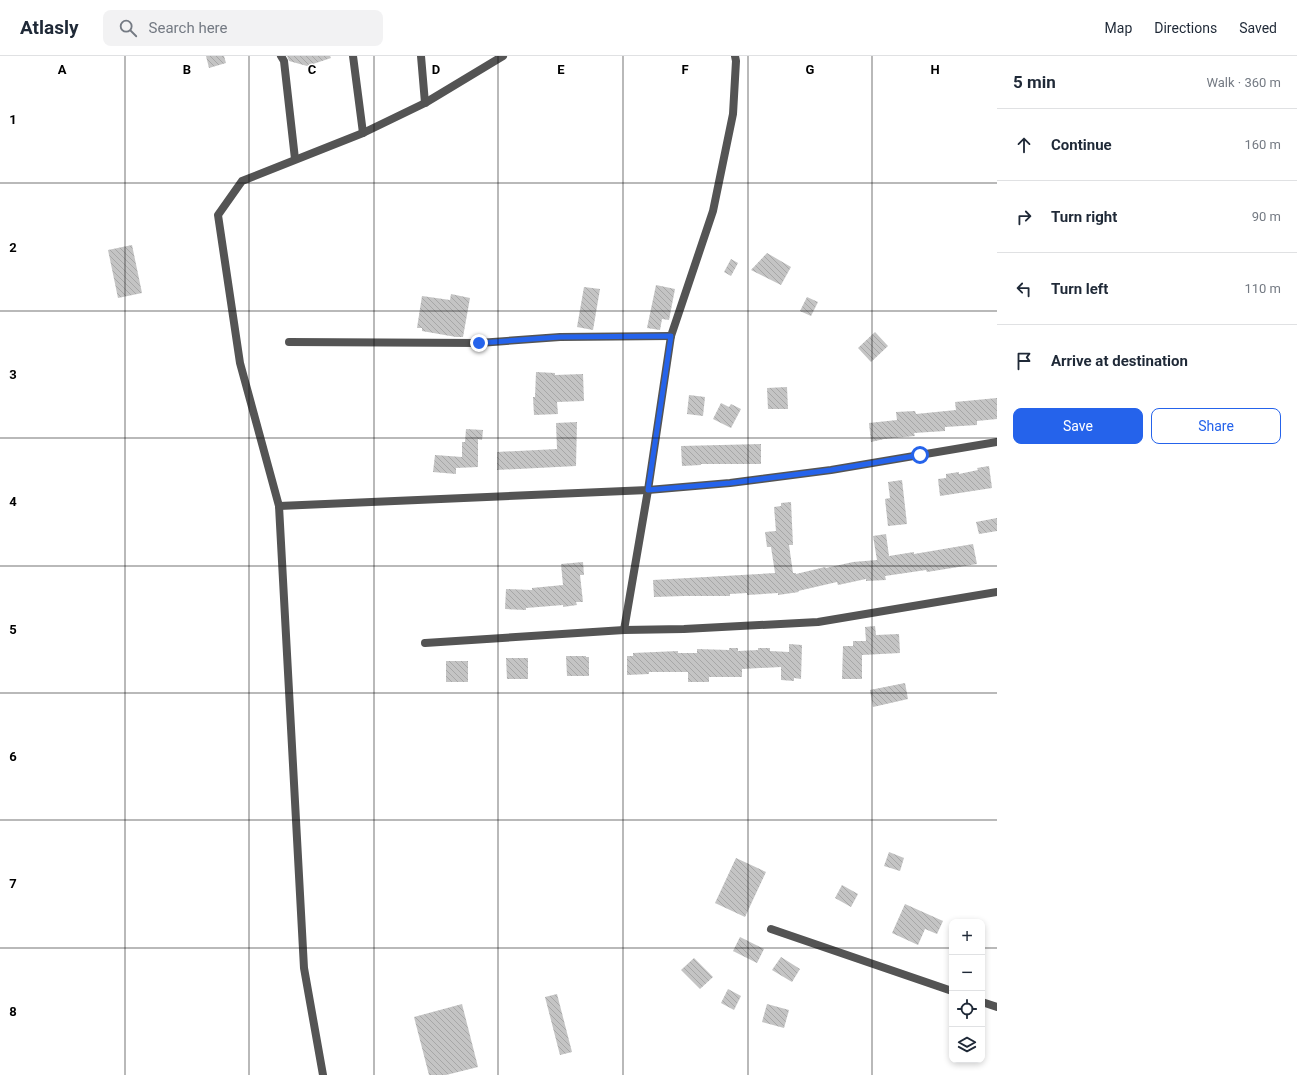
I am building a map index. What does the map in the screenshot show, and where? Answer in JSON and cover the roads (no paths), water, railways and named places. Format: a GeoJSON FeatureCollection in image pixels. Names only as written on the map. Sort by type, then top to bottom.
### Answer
{"type":"FeatureCollection","features":[{"type":"Feature","properties":{"kind":"street"},"geometry":{"type":"LineString","coordinates":[[281,56],[284,61],[295,159]]}},
{"type":"Feature","properties":{"kind":"street"},"geometry":{"type":"LineString","coordinates":[[353,56],[363,133]]}},
{"type":"Feature","properties":{"kind":"street"},"geometry":{"type":"LineString","coordinates":[[422,56],[425,103]]}},
{"type":"Feature","properties":{"kind":"street"},"geometry":{"type":"LineString","coordinates":[[323,1075],[304,968],[280,506],[240,363],[218,215],[242,181],[363,133],[425,103],[503,56]]}},
{"type":"Feature","properties":{"kind":"street"},"geometry":{"type":"LineString","coordinates":[[624,630],[648,490],[671,336],[713,211],[733,114],[735,56]]}},
{"type":"Feature","properties":{"kind":"street"},"geometry":{"type":"LineString","coordinates":[[289,342],[479,343],[560,337],[671,336]]}},
{"type":"Feature","properties":{"kind":"street"},"geometry":{"type":"LineString","coordinates":[[280,506],[648,490],[730,483],[823,471],[997,442]]}},
{"type":"Feature","properties":{"kind":"street"},"geometry":{"type":"LineString","coordinates":[[425,642],[624,630],[684,629],[818,622],[997,592]]}},
{"type":"Feature","properties":{"kind":"street"},"geometry":{"type":"LineString","coordinates":[[771,929],[949,990]]}},
{"type":"Feature","properties":{"kind":"street"},"geometry":{"type":"LineString","coordinates":[[985,1003],[997,1007]]}}]}
